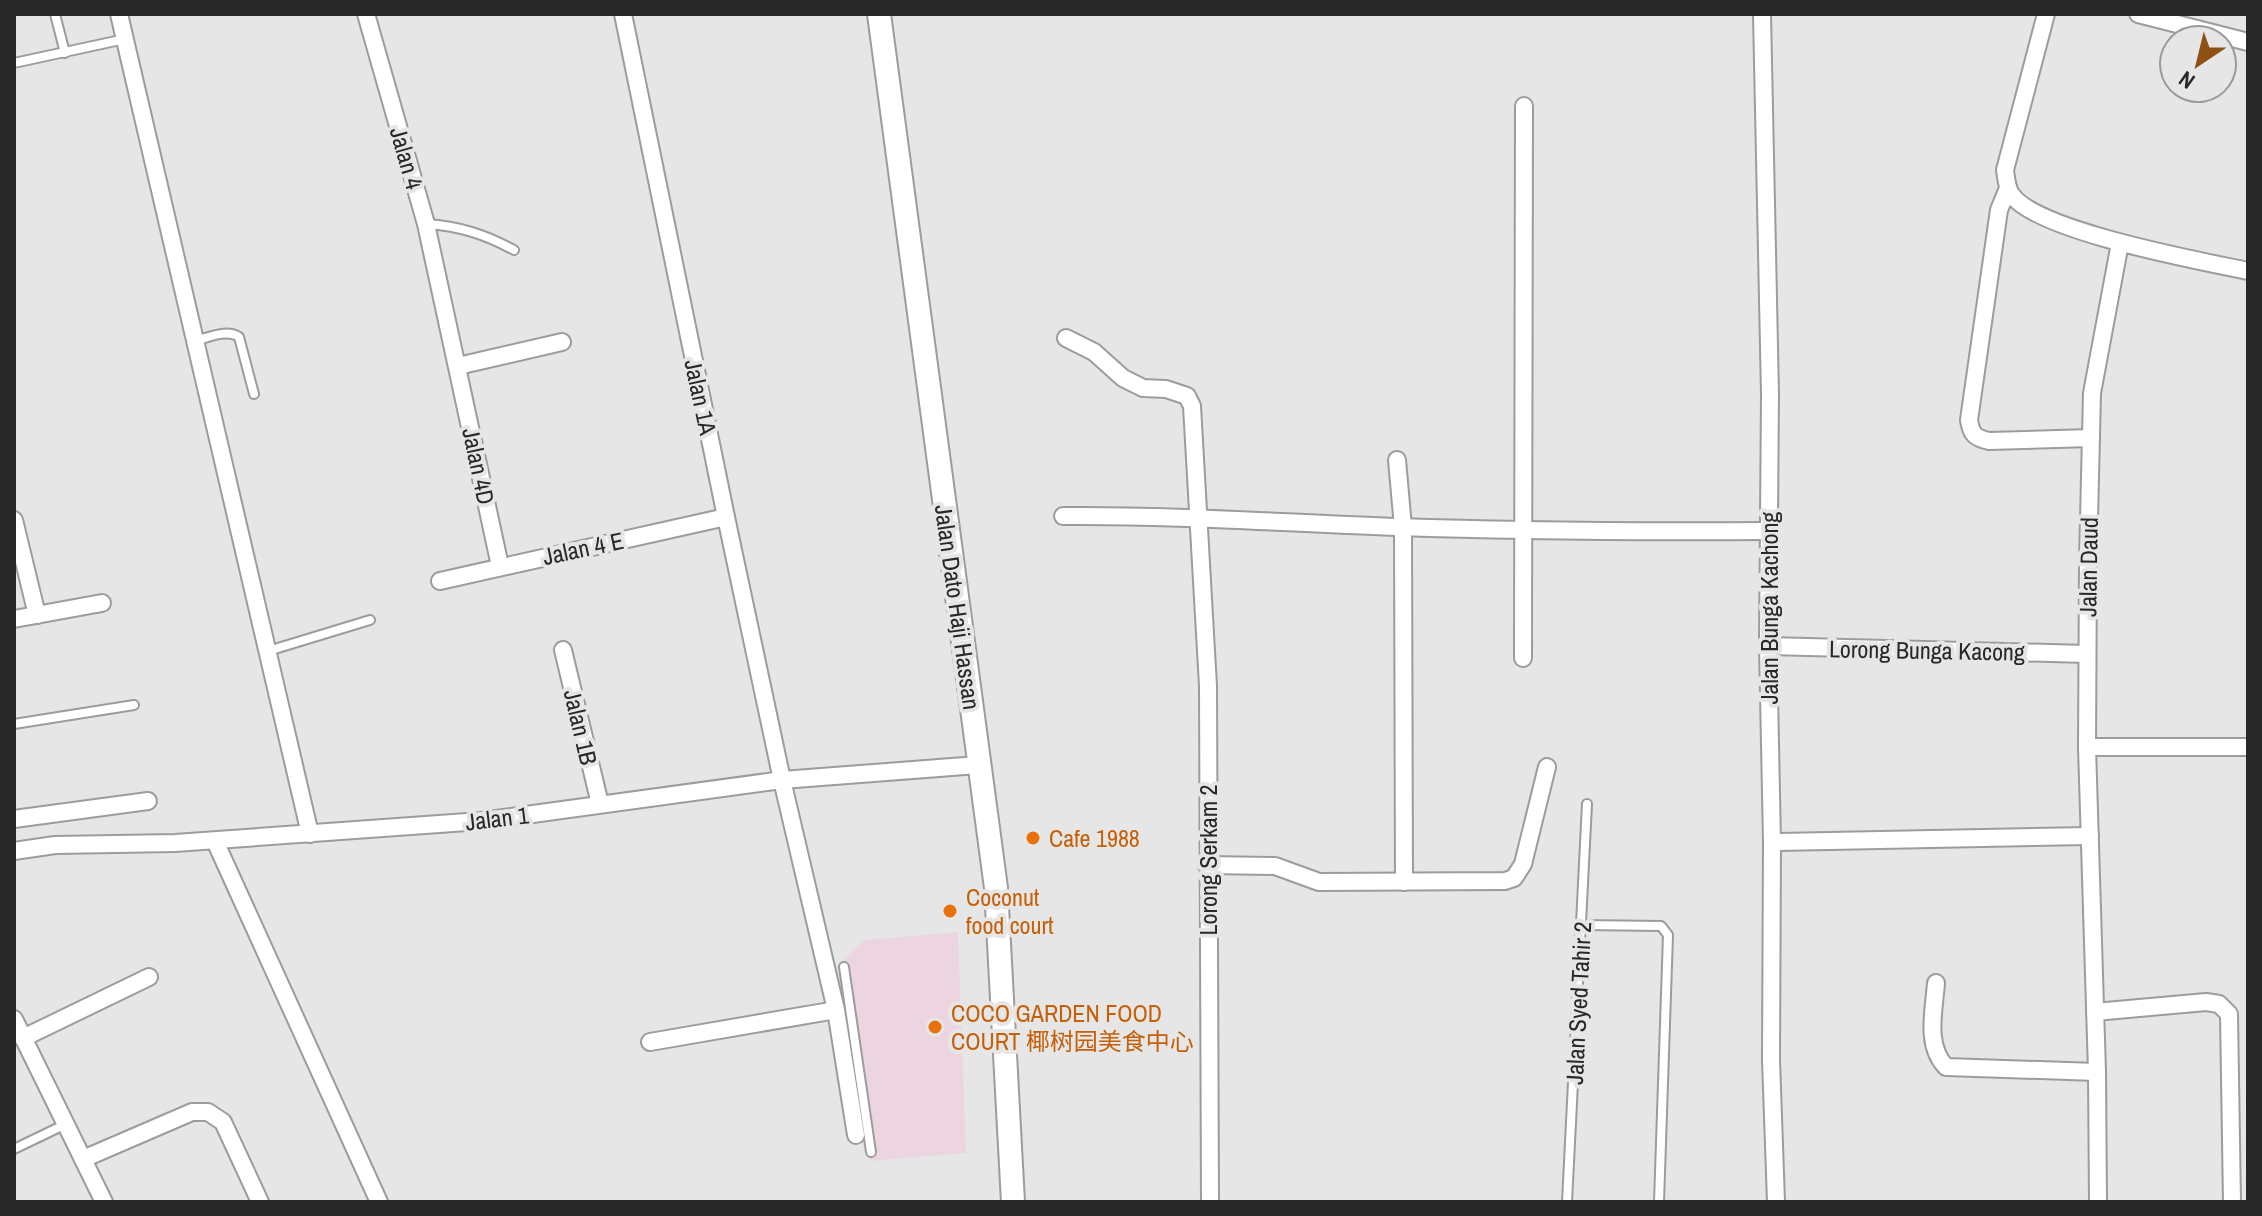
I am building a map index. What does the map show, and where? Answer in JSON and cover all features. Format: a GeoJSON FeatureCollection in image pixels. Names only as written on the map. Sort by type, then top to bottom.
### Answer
{"type":"FeatureCollection","features":[{"type":"Feature","properties":{"kind":"street"},"geometry":{"type":"LineString","coordinates":[[119,14],[310,834]]}},
{"type":"Feature","properties":{"kind":"street","name":"Jalan 4"},"geometry":{"type":"LineString","coordinates":[[366,14],[426,224],[444,303]]}},
{"type":"Feature","properties":{"kind":"street","name":"Jalan 1A"},"geometry":{"type":"LineString","coordinates":[[623,14],[782,780],[855,1088],[856,1135]]}},
{"type":"Feature","properties":{"kind":"street","name":"Jalan Dato Haji Hassan"},"geometry":{"type":"LineString","coordinates":[[879,14],[1000,927],[1013,1202]]}},
{"type":"Feature","properties":{"kind":"street","name":"Jalan Bunga Kachong"},"geometry":{"type":"LineString","coordinates":[[1762,14],[1768,182],[1771,1060],[1776,1202]]}},
{"type":"Feature","properties":{"kind":"street"},"geometry":{"type":"LineString","coordinates":[[2046,14],[2005,170],[2008,188],[2021,204],[2037,213],[2120,243],[2248,271]]}},
{"type":"Feature","properties":{"kind":"street"},"geometry":{"type":"LineString","coordinates":[[2138,14],[2248,42]]}},
{"type":"Feature","properties":{"kind":"street"},"geometry":{"type":"LineString","coordinates":[[1523,658],[1524,106]]}},
{"type":"Feature","properties":{"kind":"street"},"geometry":{"type":"LineString","coordinates":[[2008,188],[1999,210],[1969,420],[1971,432],[1989,441],[2091,438]]}},
{"type":"Feature","properties":{"kind":"street","name":"Jalan Daud"},"geometry":{"type":"LineString","coordinates":[[2098,1202],[2087,747],[2092,393],[2120,243]]}},
{"type":"Feature","properties":{"kind":"street","name":"Jalan 4D"},"geometry":{"type":"LineString","coordinates":[[444,303],[500,566]]}},
{"type":"Feature","properties":{"kind":"street","name":"Lorong Serkam 2"},"geometry":{"type":"LineString","coordinates":[[1066,338],[1094,352],[1123,378],[1143,388],[1166,389],[1187,396],[1192,406],[1208,686],[1210,1202]]}},
{"type":"Feature","properties":{"kind":"street"},"geometry":{"type":"LineString","coordinates":[[458,366],[562,342]]}},
{"type":"Feature","properties":{"kind":"street"},"geometry":{"type":"LineString","coordinates":[[1397,460],[1403,527],[1404,882]]}},
{"type":"Feature","properties":{"kind":"street"},"geometry":{"type":"LineString","coordinates":[[1063,516],[1198,517],[1403,527],[1633,532],[1769,531]]}},
{"type":"Feature","properties":{"kind":"street","name":"Jalan 4 E"},"geometry":{"type":"LineString","coordinates":[[440,581],[726,517]]}},
{"type":"Feature","properties":{"kind":"street"},"geometry":{"type":"LineString","coordinates":[[14,520],[37,615]]}},
{"type":"Feature","properties":{"kind":"street"},"geometry":{"type":"LineString","coordinates":[[14,619],[102,603]]}},
{"type":"Feature","properties":{"kind":"street","name":"Lorong Bunga Kacong"},"geometry":{"type":"LineString","coordinates":[[1768,646],[2087,654]]}},
{"type":"Feature","properties":{"kind":"street","name":"Jalan 1B"},"geometry":{"type":"LineString","coordinates":[[563,650],[600,804]]}},
{"type":"Feature","properties":{"kind":"street"},"geometry":{"type":"LineString","coordinates":[[2087,747],[2248,747]]}},
{"type":"Feature","properties":{"kind":"street","name":"Jalan 1"},"geometry":{"type":"LineString","coordinates":[[14,851],[55,845],[215,841],[481,821],[782,780],[978,765]]}},
{"type":"Feature","properties":{"kind":"street"},"geometry":{"type":"LineString","coordinates":[[1207,865],[1275,866],[1319,882],[1505,881],[1514,878],[1523,864],[1547,767]]}},
{"type":"Feature","properties":{"kind":"street"},"geometry":{"type":"LineString","coordinates":[[14,819],[148,801]]}},
{"type":"Feature","properties":{"kind":"street"},"geometry":{"type":"LineString","coordinates":[[1772,842],[2090,836]]}},
{"type":"Feature","properties":{"kind":"street"},"geometry":{"type":"LineString","coordinates":[[215,841],[379,1202]]}},
{"type":"Feature","properties":{"kind":"street"},"geometry":{"type":"LineString","coordinates":[[23,1038],[149,977]]}},
{"type":"Feature","properties":{"kind":"street"},"geometry":{"type":"LineString","coordinates":[[1936,983],[1932,1040],[1938,1059],[1946,1067],[2097,1072]]}},
{"type":"Feature","properties":{"kind":"street"},"geometry":{"type":"LineString","coordinates":[[2095,1012],[2206,1002],[2219,1004],[2229,1014],[2232,1202]]}},
{"type":"Feature","properties":{"kind":"street"},"geometry":{"type":"LineString","coordinates":[[650,1042],[836,1010]]}},
{"type":"Feature","properties":{"kind":"street"},"geometry":{"type":"LineString","coordinates":[[14,1019],[104,1202]]}},
{"type":"Feature","properties":{"kind":"street"},"geometry":{"type":"LineString","coordinates":[[83,1159],[192,1112],[208,1112],[223,1122],[260,1202]]}},
{"type":"Feature","properties":{"kind":"lane"},"geometry":{"type":"LineString","coordinates":[[55,14],[65,53]]}},
{"type":"Feature","properties":{"kind":"lane"},"geometry":{"type":"LineString","coordinates":[[14,63],[125,39]]}},
{"type":"Feature","properties":{"kind":"lane"},"geometry":{"type":"LineString","coordinates":[[426,224],[453,225],[470,230],[514,250]]}},
{"type":"Feature","properties":{"kind":"lane"},"geometry":{"type":"LineString","coordinates":[[195,341],[233,333],[239,337],[254,394]]}},
{"type":"Feature","properties":{"kind":"lane"},"geometry":{"type":"LineString","coordinates":[[268,651],[370,620]]}},
{"type":"Feature","properties":{"kind":"lane"},"geometry":{"type":"LineString","coordinates":[[14,724],[134,705]]}},
{"type":"Feature","properties":{"kind":"lane","name":"Jalan Syed Tahir 2"},"geometry":{"type":"LineString","coordinates":[[1567,1202],[1587,804]]}},
{"type":"Feature","properties":{"kind":"lane"},"geometry":{"type":"LineString","coordinates":[[1582,925],[1661,926],[1668,935],[1659,1202]]}},
{"type":"Feature","properties":{"kind":"lane"},"geometry":{"type":"LineString","coordinates":[[844,967],[855,1088],[871,1152]]}},
{"type":"Feature","properties":{"kind":"lane"},"geometry":{"type":"LineString","coordinates":[[14,1149],[66,1124]]}},
{"type":"Feature","properties":{"kind":"shaded area"},"geometry":{"type":"Polygon","coordinates":[[[958,932],[966,1153],[870,1161],[840,963],[865,940],[958,932]]]}},
{"type":"Feature","properties":{"kind":"place","name":"Cafe 1988"},"geometry":{"type":"Point","coordinates":[1033,838]}},
{"type":"Feature","properties":{"kind":"place","name":"Coconut food court"},"geometry":{"type":"Point","coordinates":[950,911]}},
{"type":"Feature","properties":{"kind":"place","name":"COCO GARDEN FOOD COURT 椰树园美食中心"},"geometry":{"type":"Point","coordinates":[935,1027]}}]}
